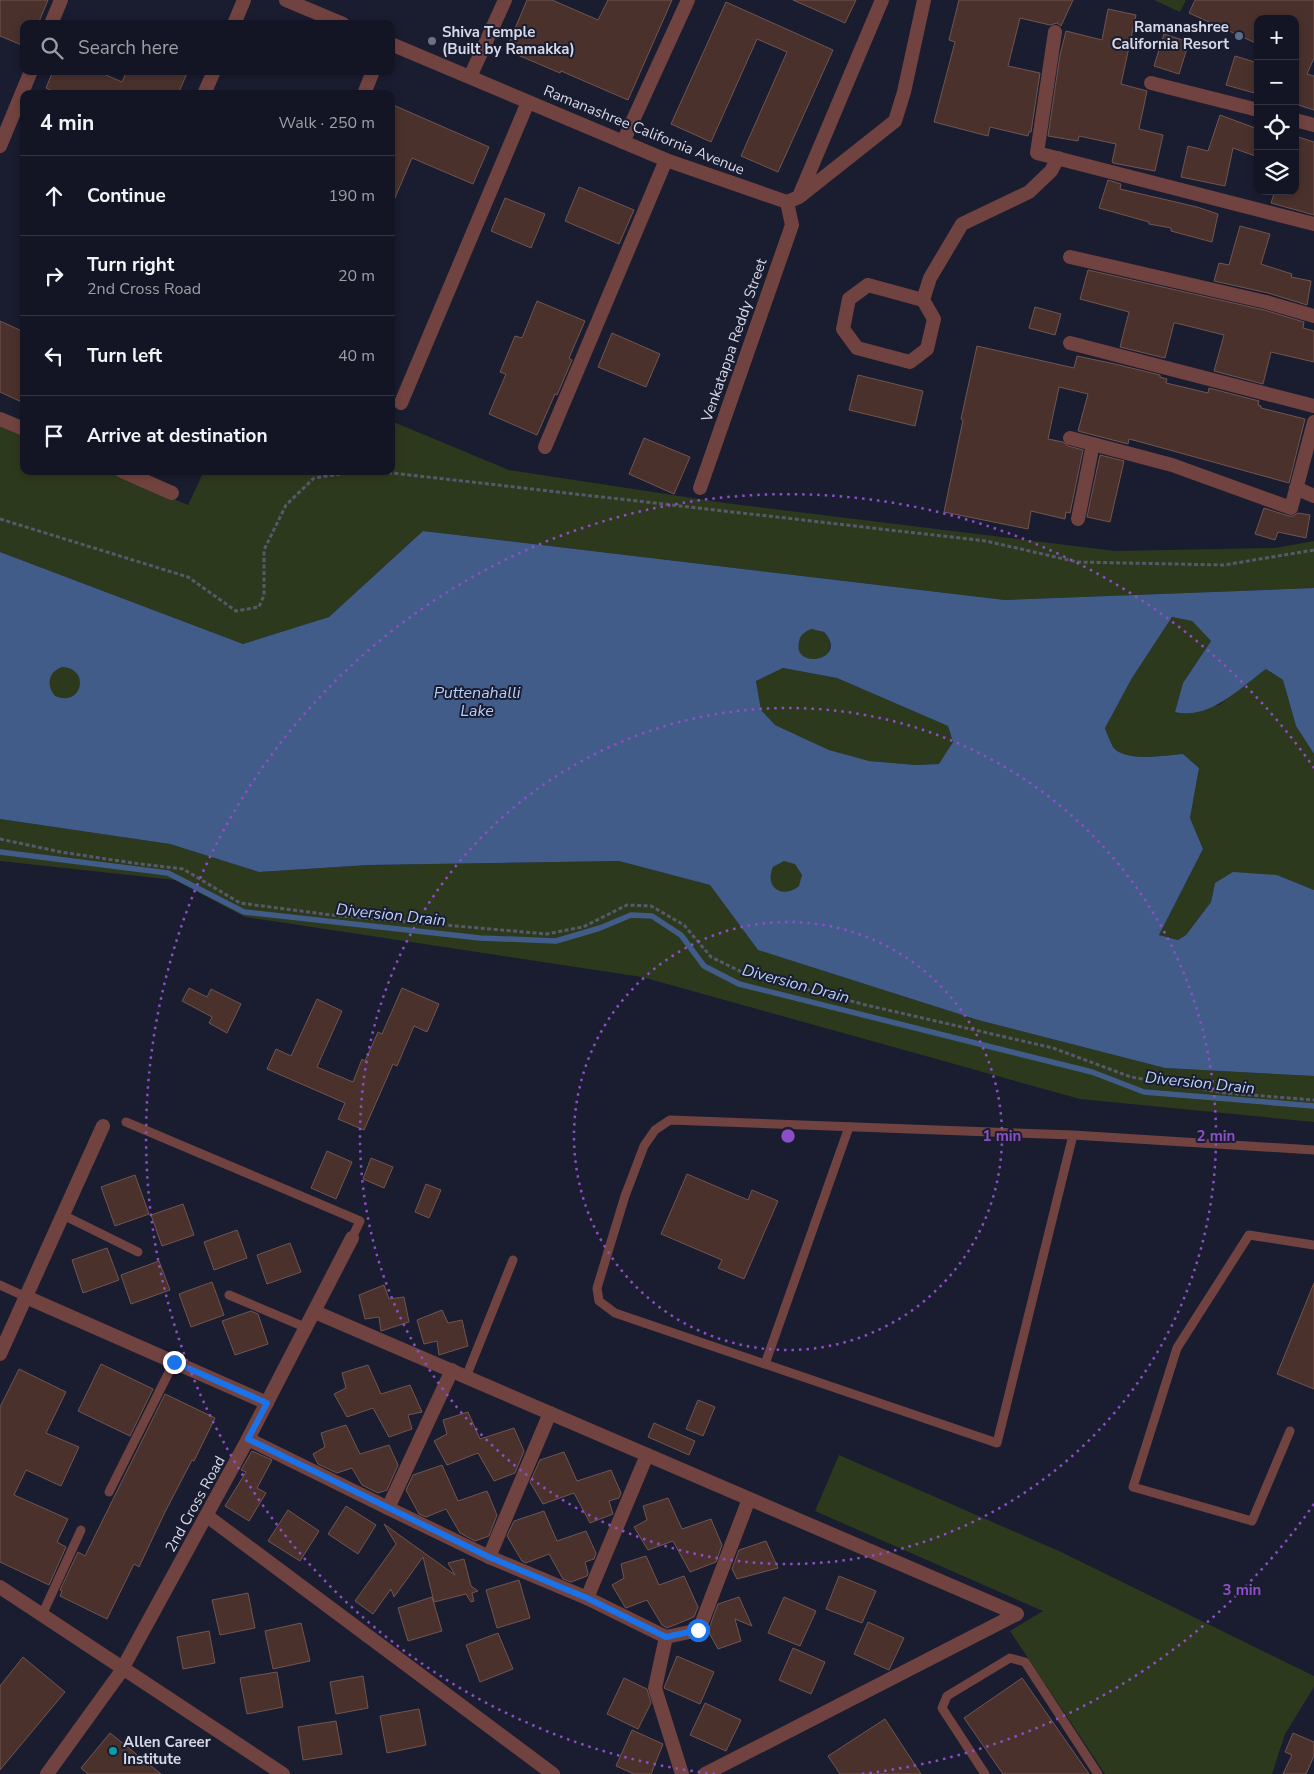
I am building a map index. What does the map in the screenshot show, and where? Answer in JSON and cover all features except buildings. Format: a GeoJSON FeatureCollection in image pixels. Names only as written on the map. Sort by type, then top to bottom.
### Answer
{"type":"FeatureCollection","features":[{"type":"Feature","properties":{"kind":"street"},"geometry":{"type":"LineString","coordinates":[[54,20],[62,0]]}},
{"type":"Feature","properties":{"kind":"street"},"geometry":{"type":"LineString","coordinates":[[236,20],[244,0]]}},
{"type":"Feature","properties":{"kind":"street"},"geometry":{"type":"LineString","coordinates":[[286,0],[334,20]]}},
{"type":"Feature","properties":{"kind":"street"},"geometry":{"type":"LineString","coordinates":[[470,77],[505,0]]}},
{"type":"Feature","properties":{"kind":"street"},"geometry":{"type":"LineString","coordinates":[[623,142],[688,0]]}},
{"type":"Feature","properties":{"kind":"street"},"geometry":{"type":"LineString","coordinates":[[793,200],[882,0]]}},
{"type":"Feature","properties":{"kind":"street"},"geometry":{"type":"LineString","coordinates":[[793,200],[895,120],[904,92],[924,0]]}},
{"type":"Feature","properties":{"kind":"street"},"geometry":{"type":"LineString","coordinates":[[1055,32],[1037,153],[1314,224]]}},
{"type":"Feature","properties":{"kind":"street","name":"Ramanashree California Avenue"},"geometry":{"type":"LineString","coordinates":[[395,46],[666,160],[793,200]]}},
{"type":"Feature","properties":{"kind":"street"},"geometry":{"type":"LineString","coordinates":[[23,90],[29,75]]}},
{"type":"Feature","properties":{"kind":"street"},"geometry":{"type":"LineString","coordinates":[[206,90],[212,75]]}},
{"type":"Feature","properties":{"kind":"street"},"geometry":{"type":"LineString","coordinates":[[366,90],[371,75]]}},
{"type":"Feature","properties":{"kind":"street"},"geometry":{"type":"LineString","coordinates":[[1151,83],[1254,109]]}},
{"type":"Feature","properties":{"kind":"street"},"geometry":{"type":"LineString","coordinates":[[0,146],[20,98]]}},
{"type":"Feature","properties":{"kind":"street"},"geometry":{"type":"LineString","coordinates":[[401,403],[528,102]]}},
{"type":"Feature","properties":{"kind":"street"},"geometry":{"type":"LineString","coordinates":[[1299,121],[1314,124]]}},
{"type":"Feature","properties":{"kind":"street"},"geometry":{"type":"LineString","coordinates":[[923,300],[868,285],[849,299],[842,329],[857,348],[910,362],[927,349],[934,319],[923,300],[930,278],[962,224],[1029,192],[1051,171],[1058,158]]}},
{"type":"Feature","properties":{"kind":"street"},"geometry":{"type":"LineString","coordinates":[[546,447],[666,160]]}},
{"type":"Feature","properties":{"kind":"street","name":"Venkatappa Reddy Street"},"geometry":{"type":"LineString","coordinates":[[700,488],[792,226],[793,200]]}},
{"type":"Feature","properties":{"kind":"street"},"geometry":{"type":"LineString","coordinates":[[1070,257],[1266,302],[1314,316]]}},
{"type":"Feature","properties":{"kind":"street"},"geometry":{"type":"LineString","coordinates":[[1070,343],[1314,406]]}},
{"type":"Feature","properties":{"kind":"street"},"geometry":{"type":"LineString","coordinates":[[0,419],[20,427]]}},
{"type":"Feature","properties":{"kind":"street"},"geometry":{"type":"LineString","coordinates":[[1070,438],[1172,465],[1291,508],[1314,422]]}},
{"type":"Feature","properties":{"kind":"street"},"geometry":{"type":"LineString","coordinates":[[1078,519],[1093,444]]}},
{"type":"Feature","properties":{"kind":"street"},"geometry":{"type":"LineString","coordinates":[[131,475],[172,493]]}},
{"type":"Feature","properties":{"kind":"street"},"geometry":{"type":"LineString","coordinates":[[1296,488],[1314,496]]}},
{"type":"Feature","properties":{"kind":"street"},"geometry":{"type":"LineString","coordinates":[[0,1354],[103,1126]]}},
{"type":"Feature","properties":{"kind":"street","name":"2nd Cross Road"},"geometry":{"type":"LineString","coordinates":[[47,1774],[122,1668],[207,1516],[307,1328],[352,1238]]}},
{"type":"Feature","properties":{"kind":"street"},"geometry":{"type":"LineString","coordinates":[[26,1297],[267,1403]]}},
{"type":"Feature","properties":{"kind":"street"},"geometry":{"type":"LineString","coordinates":[[315,1312],[1018,1614],[705,1774]]}},
{"type":"Feature","properties":{"kind":"street"},"geometry":{"type":"LineString","coordinates":[[388,1508],[452,1370]]}},
{"type":"Feature","properties":{"kind":"street"},"geometry":{"type":"LineString","coordinates":[[489,1557],[550,1413]]}},
{"type":"Feature","properties":{"kind":"street"},"geometry":{"type":"LineString","coordinates":[[248,1439],[489,1557],[587,1598],[666,1637],[698,1630],[750,1499]]}},
{"type":"Feature","properties":{"kind":"street"},"geometry":{"type":"LineString","coordinates":[[587,1598],[647,1455]]}},
{"type":"Feature","properties":{"kind":"street"},"geometry":{"type":"LineString","coordinates":[[207,1516],[553,1774]]}},
{"type":"Feature","properties":{"kind":"street"},"geometry":{"type":"LineString","coordinates":[[0,1587],[283,1774]]}},
{"type":"Feature","properties":{"kind":"street"},"geometry":{"type":"LineString","coordinates":[[666,1637],[656,1688],[682,1774]]}},
{"type":"Feature","properties":{"kind":"lane"},"geometry":{"type":"LineString","coordinates":[[1073,1135],[997,1443],[615,1313],[599,1301],[597,1288],[625,1196],[644,1146],[655,1130],[670,1120],[1073,1135],[1314,1150]]}},
{"type":"Feature","properties":{"kind":"lane"},"geometry":{"type":"LineString","coordinates":[[126,1122],[360,1221],[352,1238]]}},
{"type":"Feature","properties":{"kind":"lane"},"geometry":{"type":"LineString","coordinates":[[765,1364],[849,1127]]}},
{"type":"Feature","properties":{"kind":"lane"},"geometry":{"type":"LineString","coordinates":[[62,1215],[138,1252]]}},
{"type":"Feature","properties":{"kind":"lane"},"geometry":{"type":"LineString","coordinates":[[1290,1431],[1252,1521],[1133,1487],[1177,1348],[1249,1235],[1314,1245]]}},
{"type":"Feature","properties":{"kind":"lane"},"geometry":{"type":"LineString","coordinates":[[466,1377],[514,1260]]}},
{"type":"Feature","properties":{"kind":"lane"},"geometry":{"type":"LineString","coordinates":[[0,1285],[26,1297]]}},
{"type":"Feature","properties":{"kind":"lane"},"geometry":{"type":"LineString","coordinates":[[229,1295],[307,1328]]}},
{"type":"Feature","properties":{"kind":"lane"},"geometry":{"type":"LineString","coordinates":[[109,1492],[174,1362]]}},
{"type":"Feature","properties":{"kind":"lane"},"geometry":{"type":"LineString","coordinates":[[42,1615],[81,1530]]}},
{"type":"Feature","properties":{"kind":"lane"},"geometry":{"type":"LineString","coordinates":[[985,1774],[942,1708],[947,1696],[1010,1658],[1025,1662],[1098,1774]]}},
{"type":"Feature","properties":{"kind":"path"},"geometry":{"type":"LineString","coordinates":[[395,473],[986,541],[1077,562],[1224,565],[1314,550]]}},
{"type":"Feature","properties":{"kind":"path"},"geometry":{"type":"LineString","coordinates":[[0,519],[188,577],[236,611],[259,607],[264,595],[264,550],[286,504],[314,478],[334,475]]}},
{"type":"Feature","properties":{"kind":"path"},"geometry":{"type":"LineString","coordinates":[[0,839],[61,852],[183,869],[240,904],[331,915],[546,934],[583,927],[627,905],[651,906],[684,925],[710,957],[744,973],[1053,1048],[1132,1077],[1225,1093],[1314,1100]]}},
{"type":"Feature","properties":{"kind":"green space"},"geometry":{"type":"Polygon","coordinates":[[[1154,0],[1186,0],[1180,12],[1154,0]]]}},
{"type":"Feature","properties":{"kind":"green space"},"geometry":{"type":"Polygon","coordinates":[[[395,423],[509,470],[725,503],[1115,551],[1275,548],[1314,541],[1314,588],[1005,600],[423,531],[329,617],[243,644],[0,552],[0,426],[20,434],[20,475],[117,475],[188,505],[202,475],[395,475],[395,423]]]}},
{"type":"Feature","properties":{"kind":"green space"},"geometry":{"type":"Polygon","coordinates":[[[1172,617],[1192,621],[1211,641],[1183,683],[1175,712],[1219,705],[1266,669],[1283,680],[1296,726],[1314,754],[1314,890],[1277,875],[1215,883],[1211,902],[1186,935],[1178,940],[1159,935],[1203,849],[1190,818],[1199,768],[1183,754],[1136,757],[1119,752],[1113,747],[1105,728],[1132,678],[1172,617]]]}},
{"type":"Feature","properties":{"kind":"green space"},"geometry":{"type":"Polygon","coordinates":[[[814,629],[825,634],[830,645],[825,656],[814,661],[803,656],[798,645],[803,634],[814,629]]]}},
{"type":"Feature","properties":{"kind":"green space"},"geometry":{"type":"Polygon","coordinates":[[[64,667],[75,672],[80,683],[75,694],[64,699],[53,694],[48,683],[53,672],[64,667]]]}},
{"type":"Feature","properties":{"kind":"green space"},"geometry":{"type":"Polygon","coordinates":[[[783,668],[837,678],[948,726],[953,742],[940,764],[916,765],[868,761],[829,750],[775,725],[761,710],[756,681],[783,668]]]}},
{"type":"Feature","properties":{"kind":"green space"},"geometry":{"type":"Polygon","coordinates":[[[0,819],[170,844],[259,872],[368,865],[619,861],[710,885],[758,950],[978,1020],[1165,1068],[1314,1076],[1314,1122],[1080,1099],[642,977],[245,917],[175,880],[0,861],[0,819]]]}},
{"type":"Feature","properties":{"kind":"green space"},"geometry":{"type":"Polygon","coordinates":[[[786,861],[797,866],[802,877],[797,888],[786,893],[775,888],[770,877],[775,866],[786,861]]]}},
{"type":"Feature","properties":{"kind":"green space"},"geometry":{"type":"Polygon","coordinates":[[[839,1455],[1061,1552],[1314,1676],[1314,1687],[1285,1734],[1272,1774],[1105,1774],[1010,1631],[1043,1611],[815,1511],[839,1455]]]}},
{"type":"Feature","properties":{"kind":"water","name":"Puttenahalli Lake"},"geometry":{"type":"Polygon","coordinates":[[[423,531],[1005,600],[1314,588],[1314,754],[1296,726],[1283,680],[1266,669],[1224,701],[1212,707],[1188,713],[1175,712],[1183,683],[1211,641],[1192,621],[1172,617],[1132,678],[1105,728],[1113,747],[1119,752],[1136,757],[1183,754],[1199,768],[1190,818],[1203,849],[1159,935],[1178,940],[1186,935],[1211,902],[1215,883],[1233,872],[1277,875],[1314,890],[1314,1076],[1165,1068],[978,1020],[758,950],[710,885],[619,861],[368,865],[259,872],[170,844],[0,819],[0,552],[243,644],[329,617],[423,531]],[[809,630],[800,637],[799,651],[804,657],[811,659],[826,655],[830,649],[830,642],[824,632],[809,630]],[[62,667],[57,669],[50,679],[52,692],[55,696],[72,697],[80,686],[77,674],[71,669],[62,667]],[[783,668],[756,681],[761,710],[775,725],[829,750],[869,761],[916,765],[939,764],[953,742],[948,726],[837,678],[783,668]],[[784,861],[773,867],[771,880],[776,889],[787,892],[799,886],[802,875],[795,864],[784,861]]]}},
{"type":"Feature","properties":{"kind":"waterway","name":"Diversion Drain"},"geometry":{"type":"LineString","coordinates":[[0,852],[168,873],[244,912],[480,938],[556,941],[600,928],[631,915],[652,916],[681,935],[704,966],[739,984],[1092,1072],[1144,1092],[1314,1106]]}},
{"type":"Feature","properties":{"kind":"place","name":"Ramanashree California Resort"},"geometry":{"type":"Point","coordinates":[1239,36]}},
{"type":"Feature","properties":{"kind":"place","name":"Shiva Temple (Built by Ramakka)"},"geometry":{"type":"Point","coordinates":[432,41]}},
{"type":"Feature","properties":{"kind":"place","name":"Allen Career Institute"},"geometry":{"type":"Point","coordinates":[113,1751]}},
{"type":"Feature","properties":{"kind":"route"},"geometry":{"type":"LineString","coordinates":[[174,1362],[267,1403],[248,1439],[489,1557],[587,1598],[666,1637],[698,1630]]}}]}
